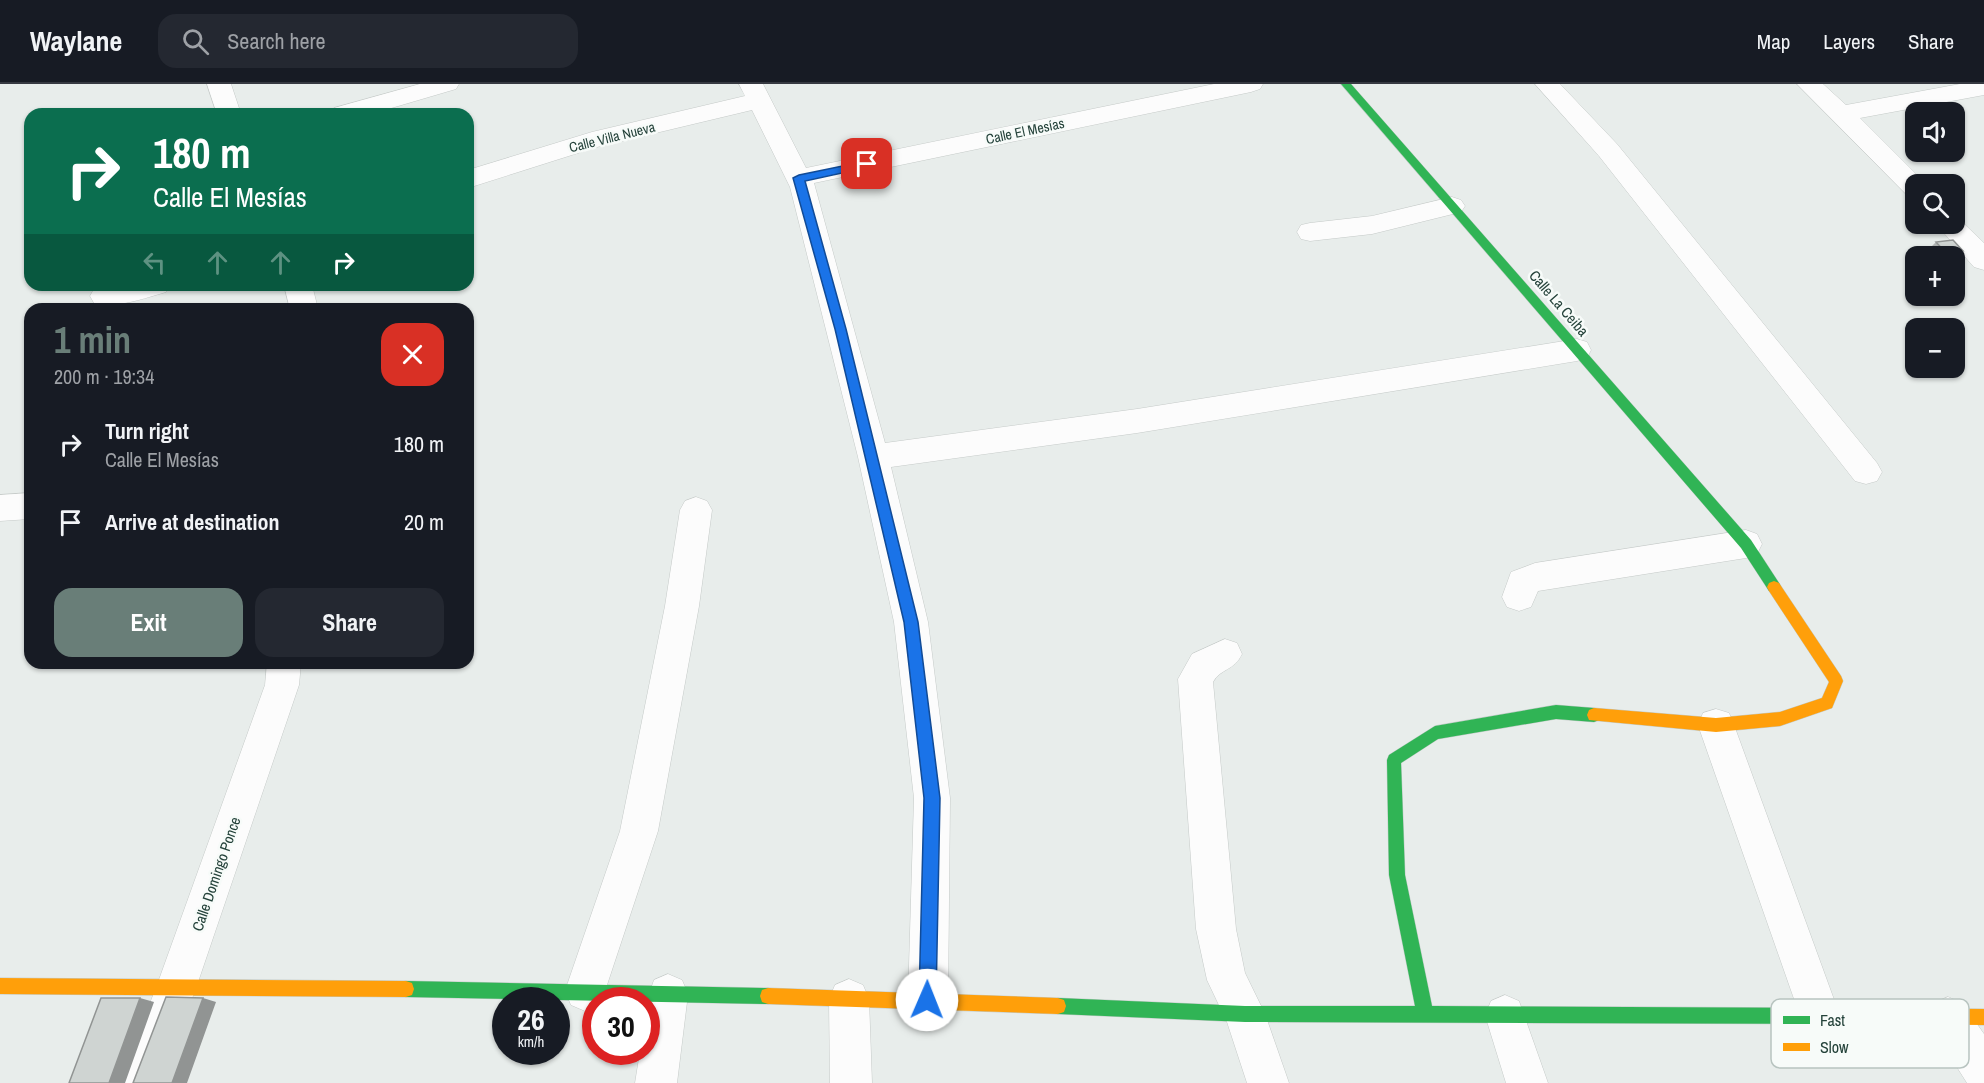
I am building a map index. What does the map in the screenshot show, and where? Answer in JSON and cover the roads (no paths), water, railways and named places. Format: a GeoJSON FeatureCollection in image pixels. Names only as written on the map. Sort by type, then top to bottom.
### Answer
{"type":"FeatureCollection","features":[{"type":"Feature","properties":{"kind":"street"},"geometry":{"type":"LineString","coordinates":[[219,84],[227,108]]}},
{"type":"Feature","properties":{"kind":"street"},"geometry":{"type":"LineString","coordinates":[[363,108],[447,84]]}},
{"type":"Feature","properties":{"kind":"street","name":"Calle El Mesías"},"geometry":{"type":"LineString","coordinates":[[799,178],[1251,84]]}},
{"type":"Feature","properties":{"kind":"street","name":"Calle La Ceiba"},"geometry":{"type":"LineString","coordinates":[[1346,84],[1746,544],[1836,681],[1827,703],[1780,719],[1716,725]]}},
{"type":"Feature","properties":{"kind":"street"},"geometry":{"type":"LineString","coordinates":[[1547,84],[1608,150],[1866,472]]}},
{"type":"Feature","properties":{"kind":"street"},"geometry":{"type":"LineString","coordinates":[[1809,84],[1905,178]]}},
{"type":"Feature","properties":{"kind":"street"},"geometry":{"type":"LineString","coordinates":[[1841,114],[1984,87]]}},
{"type":"Feature","properties":{"kind":"street"},"geometry":{"type":"LineString","coordinates":[[755,89],[799,178],[824,264],[873,457],[911,622],[932,798],[927,1000]]}},
{"type":"Feature","properties":{"kind":"street","name":"Calle Villa Nueva"},"geometry":{"type":"LineString","coordinates":[[474,177],[755,89]]}},
{"type":"Feature","properties":{"kind":"street"},"geometry":{"type":"LineString","coordinates":[[1310,232],[1372,225],[1452,206]]}},
{"type":"Feature","properties":{"kind":"street"},"geometry":{"type":"LineString","coordinates":[[1959,234],[1984,260]]}},
{"type":"Feature","properties":{"kind":"street"},"geometry":{"type":"LineString","coordinates":[[104,296],[128,291]]}},
{"type":"Feature","properties":{"kind":"street"},"geometry":{"type":"LineString","coordinates":[[873,457],[1137,421],[1577,350]]}},
{"type":"Feature","properties":{"kind":"street"},"geometry":{"type":"LineString","coordinates":[[0,508],[24,506]]}},
{"type":"Feature","properties":{"kind":"street"},"geometry":{"type":"LineString","coordinates":[[586,987],[639,831],[682,606],[696,510]]}},
{"type":"Feature","properties":{"kind":"street"},"geometry":{"type":"LineString","coordinates":[[1519,597],[1523,582],[1535,576],[1746,544]]}},
{"type":"Feature","properties":{"kind":"street"},"geometry":{"type":"LineString","coordinates":[[1225,654],[1204,665],[1195,679],[1216,929],[1227,980],[1245,1014],[1268,1083]]}},
{"type":"Feature","properties":{"kind":"street","name":"Calle Domingo Ponce"},"geometry":{"type":"LineString","coordinates":[[139,1083],[176,988],[282,685],[283,669]]}},
{"type":"Feature","properties":{"kind":"street"},"geometry":{"type":"LineString","coordinates":[[1425,1015],[1397,875],[1394,760],[1435,733],[1556,712],[1716,725],[1814,999]]}},
{"type":"Feature","properties":{"kind":"street"},"geometry":{"type":"LineString","coordinates":[[0,986],[582,991]]}},
{"type":"Feature","properties":{"kind":"street"},"geometry":{"type":"LineString","coordinates":[[660,994],[927,1000],[1245,1014],[1771,1016]]}},
{"type":"Feature","properties":{"kind":"street"},"geometry":{"type":"LineString","coordinates":[[656,1083],[668,994]]}},
{"type":"Feature","properties":{"kind":"street"},"geometry":{"type":"LineString","coordinates":[[849,999],[850,1083]]}},
{"type":"Feature","properties":{"kind":"street"},"geometry":{"type":"LineString","coordinates":[[1504,1015],[1527,1083]]}},
{"type":"Feature","properties":{"kind":"street"},"geometry":{"type":"LineString","coordinates":[[1969,1026],[1984,1071]]}}]}
